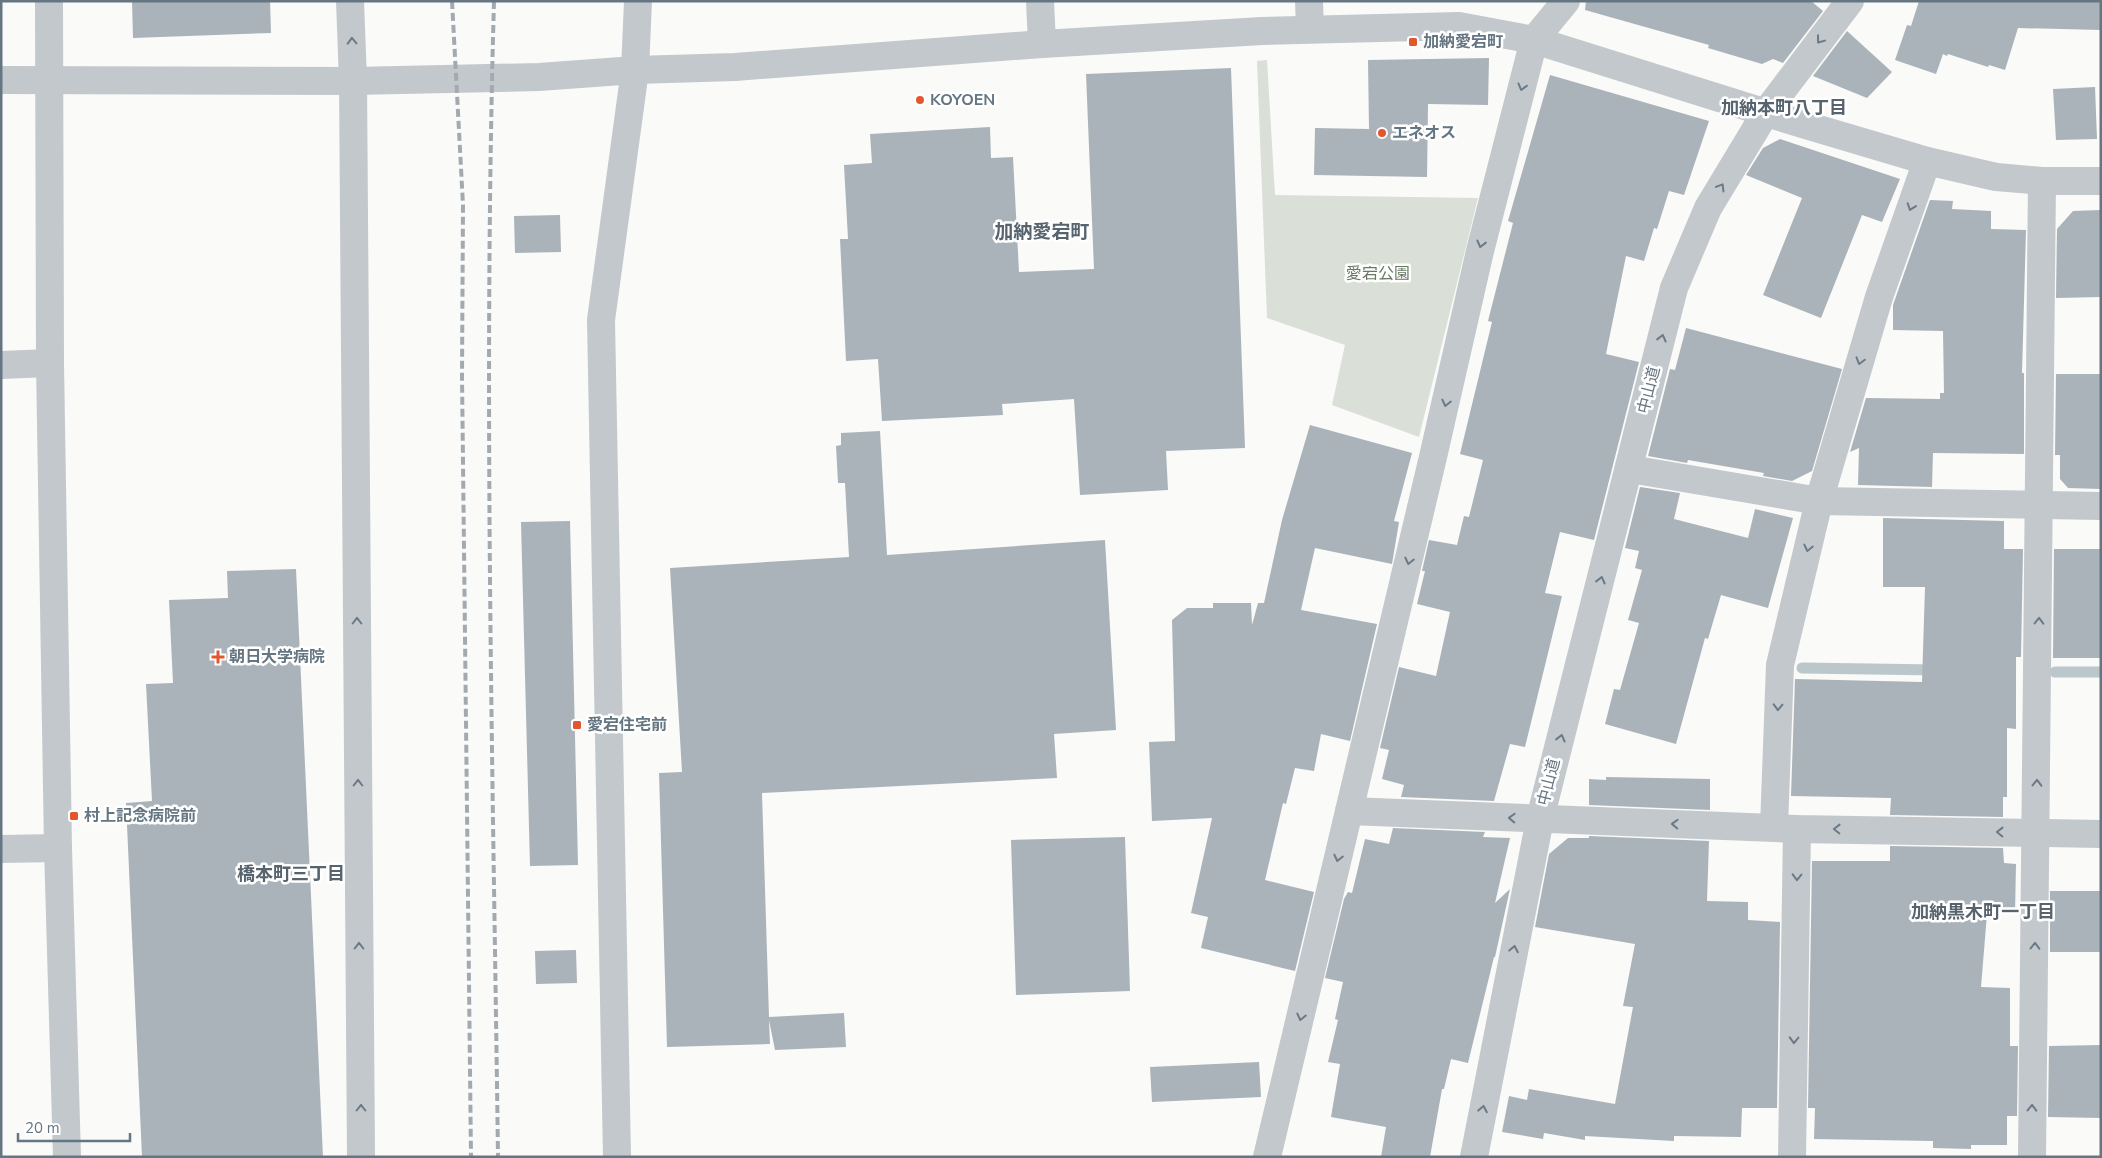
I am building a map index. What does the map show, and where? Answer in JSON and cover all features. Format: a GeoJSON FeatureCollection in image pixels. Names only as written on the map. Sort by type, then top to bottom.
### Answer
{"type":"FeatureCollection","features":[{"type":"Feature","properties":{"kind":"street"},"geometry":{"type":"LineString","coordinates":[[49,1],[51,79],[50,363],[58,848],[67,1157]]}},
{"type":"Feature","properties":{"kind":"street"},"geometry":{"type":"LineString","coordinates":[[350,1],[353,81],[361,1157]]}},
{"type":"Feature","properties":{"kind":"street"},"geometry":{"type":"LineString","coordinates":[[616,1157],[601,320],[635,70],[638,1]]}},
{"type":"Feature","properties":{"kind":"street"},"geometry":{"type":"LineString","coordinates":[[635,70],[652,1]]}},
{"type":"Feature","properties":{"kind":"street"},"geometry":{"type":"LineString","coordinates":[[1040,1],[1042,44]]}},
{"type":"Feature","properties":{"kind":"street"},"geometry":{"type":"LineString","coordinates":[[1310,1],[1310,29]]}},
{"type":"Feature","properties":{"kind":"street"},"geometry":{"type":"LineString","coordinates":[[1267,1157],[1480,251],[1534,40],[1566,1]]}},
{"type":"Feature","properties":{"kind":"street","name":"中山道"},"geometry":{"type":"LineString","coordinates":[[1474,1157],[1540,819],[1630,469],[1674,288],[1708,208],[1766,112],[1850,1]]}},
{"type":"Feature","properties":{"kind":"street"},"geometry":{"type":"LineString","coordinates":[[1,80],[353,81],[539,77],[635,70],[734,67],[1042,44],[1310,29],[1459,26],[1534,40],[1927,161],[1996,177],[2042,181],[2101,180]]}},
{"type":"Feature","properties":{"kind":"street"},"geometry":{"type":"LineString","coordinates":[[1792,1157],[1786,828],[1780,665],[1819,501],[1879,297],[1927,161]]}},
{"type":"Feature","properties":{"kind":"street"},"geometry":{"type":"LineString","coordinates":[[2032,1157],[2042,181]]}},
{"type":"Feature","properties":{"kind":"street"},"geometry":{"type":"LineString","coordinates":[[1,365],[50,363]]}},
{"type":"Feature","properties":{"kind":"street"},"geometry":{"type":"LineString","coordinates":[[1630,469],[1819,501],[2101,506]]}},
{"type":"Feature","properties":{"kind":"street"},"geometry":{"type":"LineString","coordinates":[[1349,811],[1786,828],[2101,834]]}},
{"type":"Feature","properties":{"kind":"street"},"geometry":{"type":"LineString","coordinates":[[1,850],[58,848]]}},
{"type":"Feature","properties":{"kind":"green space","name":"愛宕公園"},"geometry":{"type":"Polygon","coordinates":[[[1267,60],[1275,195],[1478,198],[1419,437],[1332,405],[1345,345],[1267,318],[1257,61],[1267,60]]]}},
{"type":"Feature","properties":{"kind":"building"},"geometry":{"type":"Polygon","coordinates":[[[132,1],[270,1],[271,33],[133,38],[132,1]]]}},
{"type":"Feature","properties":{"kind":"building"},"geometry":{"type":"Polygon","coordinates":[[[1586,1],[1811,1],[1823,11],[1783,63],[1773,59],[1762,64],[1708,48],[1709,45],[1585,10],[1586,1]]]}},
{"type":"Feature","properties":{"kind":"building"},"geometry":{"type":"Polygon","coordinates":[[[1919,1],[2101,1],[2101,30],[2018,28],[2005,70],[1943,54],[1936,74],[1895,60],[1907,25],[1911,26],[1919,1]]]}},
{"type":"Feature","properties":{"kind":"building"},"geometry":{"type":"Polygon","coordinates":[[[1847,31],[1892,72],[1867,98],[1813,76],[1847,31]]]}},
{"type":"Feature","properties":{"kind":"building"},"geometry":{"type":"Polygon","coordinates":[[[1489,58],[1488,105],[1428,104],[1427,177],[1314,175],[1315,128],[1369,129],[1368,60],[1489,58]]]}},
{"type":"Feature","properties":{"kind":"building"},"geometry":{"type":"Polygon","coordinates":[[[1231,68],[1245,448],[1166,451],[1168,490],[1080,495],[1074,399],[1002,404],[1003,415],[882,421],[878,359],[846,361],[840,239],[848,239],[844,165],[872,163],[870,134],[990,127],[991,158],[1013,157],[1019,272],[1094,269],[1086,74],[1231,68]]]}},
{"type":"Feature","properties":{"kind":"building"},"geometry":{"type":"Polygon","coordinates":[[[1550,75],[1709,121],[1684,195],[1669,191],[1657,229],[1654,228],[1644,261],[1626,256],[1606,354],[1639,362],[1594,540],[1560,532],[1545,593],[1562,596],[1525,747],[1510,744],[1494,801],[1401,797],[1404,785],[1382,779],[1389,750],[1380,748],[1399,667],[1436,676],[1450,612],[1417,604],[1425,571],[1422,571],[1429,540],[1457,545],[1464,516],[1469,517],[1483,460],[1460,454],[1492,322],[1488,321],[1513,223],[1508,221],[1550,75]]]}},
{"type":"Feature","properties":{"kind":"building"},"geometry":{"type":"Polygon","coordinates":[[[2095,87],[2097,139],[2056,140],[2053,89],[2095,87]]]}},
{"type":"Feature","properties":{"kind":"building"},"geometry":{"type":"Polygon","coordinates":[[[1780,139],[1900,179],[1882,222],[1862,215],[1821,318],[1763,295],[1802,198],[1746,175],[1763,148],[1780,139]]]}},
{"type":"Feature","properties":{"kind":"building"},"geometry":{"type":"Polygon","coordinates":[[[1930,200],[1953,201],[1952,209],[1991,211],[1991,229],[2026,230],[2022,373],[2024,373],[2024,454],[1933,453],[1932,487],[1858,485],[1859,448],[1850,452],[1866,398],[1940,399],[1940,393],[1944,393],[1943,331],[1893,330],[1893,305],[1930,200]]]}},
{"type":"Feature","properties":{"kind":"building"},"geometry":{"type":"Polygon","coordinates":[[[2101,210],[2101,297],[2056,298],[2057,229],[2073,211],[2101,210]]]}},
{"type":"Feature","properties":{"kind":"building"},"geometry":{"type":"Polygon","coordinates":[[[560,215],[561,252],[515,253],[514,216],[560,215]]]}},
{"type":"Feature","properties":{"kind":"building"},"geometry":{"type":"Polygon","coordinates":[[[1686,328],[1842,369],[1812,471],[1792,481],[1763,476],[1764,473],[1688,460],[1687,463],[1648,456],[1670,369],[1675,370],[1686,328]]]}},
{"type":"Feature","properties":{"kind":"building"},"geometry":{"type":"Polygon","coordinates":[[[2056,374],[2101,374],[2101,489],[2068,488],[2060,479],[2060,455],[2055,455],[2056,374]]]}},
{"type":"Feature","properties":{"kind":"building"},"geometry":{"type":"Polygon","coordinates":[[[1310,425],[1412,453],[1394,521],[1399,522],[1392,564],[1315,548],[1301,610],[1377,624],[1350,741],[1321,734],[1314,771],[1295,768],[1286,804],[1283,803],[1265,880],[1314,892],[1295,971],[1201,948],[1208,917],[1191,913],[1212,818],[1152,821],[1149,742],[1175,741],[1172,620],[1187,608],[1213,608],[1213,603],[1251,603],[1252,625],[1258,603],[1264,603],[1282,520],[1310,425]]]}},
{"type":"Feature","properties":{"kind":"building"},"geometry":{"type":"Polygon","coordinates":[[[880,431],[887,555],[1105,540],[1116,730],[1054,734],[1057,778],[762,793],[769,1017],[844,1013],[846,1047],[775,1050],[769,1020],[770,1044],[667,1047],[659,773],[682,772],[670,568],[849,557],[845,483],[838,483],[836,446],[841,445],[841,433],[880,431]]]}},
{"type":"Feature","properties":{"kind":"building"},"geometry":{"type":"Polygon","coordinates":[[[1640,487],[1680,493],[1674,519],[1748,538],[1755,509],[1793,518],[1768,608],[1721,595],[1708,639],[1705,638],[1676,744],[1605,724],[1614,689],[1620,690],[1639,623],[1628,620],[1642,570],[1635,568],[1639,551],[1625,548],[1640,487]]]}},
{"type":"Feature","properties":{"kind":"building"},"geometry":{"type":"Polygon","coordinates":[[[1883,518],[2004,521],[2004,549],[2023,549],[2021,657],[2016,657],[2016,729],[2007,728],[2007,797],[2003,797],[2003,817],[1890,815],[1891,798],[1791,796],[1795,679],[1922,682],[1925,587],[1883,587],[1883,518]]]}},
{"type":"Feature","properties":{"kind":"building"},"geometry":{"type":"Polygon","coordinates":[[[570,521],[578,865],[530,866],[521,522],[570,521]]]}},
{"type":"Feature","properties":{"kind":"building"},"geometry":{"type":"Polygon","coordinates":[[[2054,549],[2101,549],[2101,658],[2053,658],[2054,549]]]}},
{"type":"Feature","properties":{"kind":"building"},"geometry":{"type":"Polygon","coordinates":[[[296,569],[323,1157],[142,1157],[126,803],[152,801],[146,684],[173,683],[169,600],[228,598],[227,571],[296,569]]]}},
{"type":"Feature","properties":{"kind":"building"},"geometry":{"type":"Polygon","coordinates":[[[1606,777],[1710,779],[1710,810],[1589,805],[1589,779],[1606,780],[1606,777]]]}},
{"type":"Feature","properties":{"kind":"building"},"geometry":{"type":"Polygon","coordinates":[[[1393,828],[1485,832],[1483,837],[1510,838],[1495,903],[1510,889],[1495,957],[1468,1063],[1451,1059],[1444,1089],[1442,1089],[1430,1157],[1381,1157],[1386,1127],[1331,1117],[1340,1064],[1328,1062],[1338,1020],[1335,1019],[1343,982],[1325,978],[1344,899],[1348,892],[1352,893],[1365,839],[1389,844],[1393,828]]]}},
{"type":"Feature","properties":{"kind":"building"},"geometry":{"type":"Polygon","coordinates":[[[1589,836],[1709,841],[1707,901],[1748,902],[1748,920],[1780,922],[1777,1108],[1742,1108],[1741,1137],[1674,1136],[1674,1141],[1585,1136],[1585,1140],[1544,1133],[1543,1139],[1502,1132],[1509,1096],[1527,1100],[1529,1089],[1615,1104],[1633,1007],[1623,1006],[1635,944],[1535,927],[1549,854],[1568,838],[1589,838],[1589,836]]]}},
{"type":"Feature","properties":{"kind":"building"},"geometry":{"type":"Polygon","coordinates":[[[1125,837],[1130,991],[1016,995],[1011,840],[1125,837]]]}},
{"type":"Feature","properties":{"kind":"building"},"geometry":{"type":"Polygon","coordinates":[[[1890,846],[2003,848],[2004,863],[2016,864],[2015,914],[1987,914],[1981,987],[2010,988],[2010,1046],[2018,1046],[2017,1116],[2007,1116],[2007,1145],[1971,1145],[1971,1149],[1933,1148],[1933,1141],[1814,1139],[1815,1108],[1808,1108],[1812,861],[1890,861],[1890,846]]]}},
{"type":"Feature","properties":{"kind":"building"},"geometry":{"type":"Polygon","coordinates":[[[2050,891],[2100,891],[2101,952],[2050,952],[2050,891]]]}},
{"type":"Feature","properties":{"kind":"building"},"geometry":{"type":"Polygon","coordinates":[[[576,950],[577,983],[536,984],[535,951],[576,950]]]}},
{"type":"Feature","properties":{"kind":"building"},"geometry":{"type":"Polygon","coordinates":[[[2101,1045],[2101,1118],[2048,1117],[2049,1046],[2101,1045]]]}},
{"type":"Feature","properties":{"kind":"building"},"geometry":{"type":"Polygon","coordinates":[[[1259,1062],[1261,1097],[1152,1102],[1150,1067],[1259,1062]]]}},
{"type":"Feature","properties":{"kind":"waterway"},"geometry":{"type":"LineString","coordinates":[[1802,668],[1938,670]]}},
{"type":"Feature","properties":{"kind":"waterway"},"geometry":{"type":"LineString","coordinates":[[2055,672],[2101,672]]}},
{"type":"Feature","properties":{"kind":"railway"},"geometry":{"type":"LineString","coordinates":[[452,1],[463,205],[462,376],[471,1157]]}},
{"type":"Feature","properties":{"kind":"railway"},"geometry":{"type":"LineString","coordinates":[[494,1],[489,290],[489,434],[498,1157]]}},
{"type":"Feature","properties":{"kind":"place","name":"加納愛宕町"},"geometry":{"type":"Point","coordinates":[1413,42]}},
{"type":"Feature","properties":{"kind":"place","name":"KOYOEN"},"geometry":{"type":"Point","coordinates":[920,100]}},
{"type":"Feature","properties":{"kind":"place","name":"エネオス"},"geometry":{"type":"Point","coordinates":[1382,133]}},
{"type":"Feature","properties":{"kind":"place","name":"朝日大学病院"},"geometry":{"type":"Point","coordinates":[218,657]}},
{"type":"Feature","properties":{"kind":"place","name":"愛宕住宅前"},"geometry":{"type":"Point","coordinates":[577,725]}},
{"type":"Feature","properties":{"kind":"place","name":"村上記念病院前"},"geometry":{"type":"Point","coordinates":[74,816]}},
{"type":"Feature","properties":{"kind":"district","name":"加納本町八丁目"},"geometry":{"type":"Point","coordinates":[1784,108]}},
{"type":"Feature","properties":{"kind":"district","name":"加納愛宕町"},"geometry":{"type":"Point","coordinates":[1042,232]}},
{"type":"Feature","properties":{"kind":"district","name":"橋本町三丁目"},"geometry":{"type":"Point","coordinates":[291,874]}},
{"type":"Feature","properties":{"kind":"district","name":"加納黒木町一丁目"},"geometry":{"type":"Point","coordinates":[1983,912]}}]}
